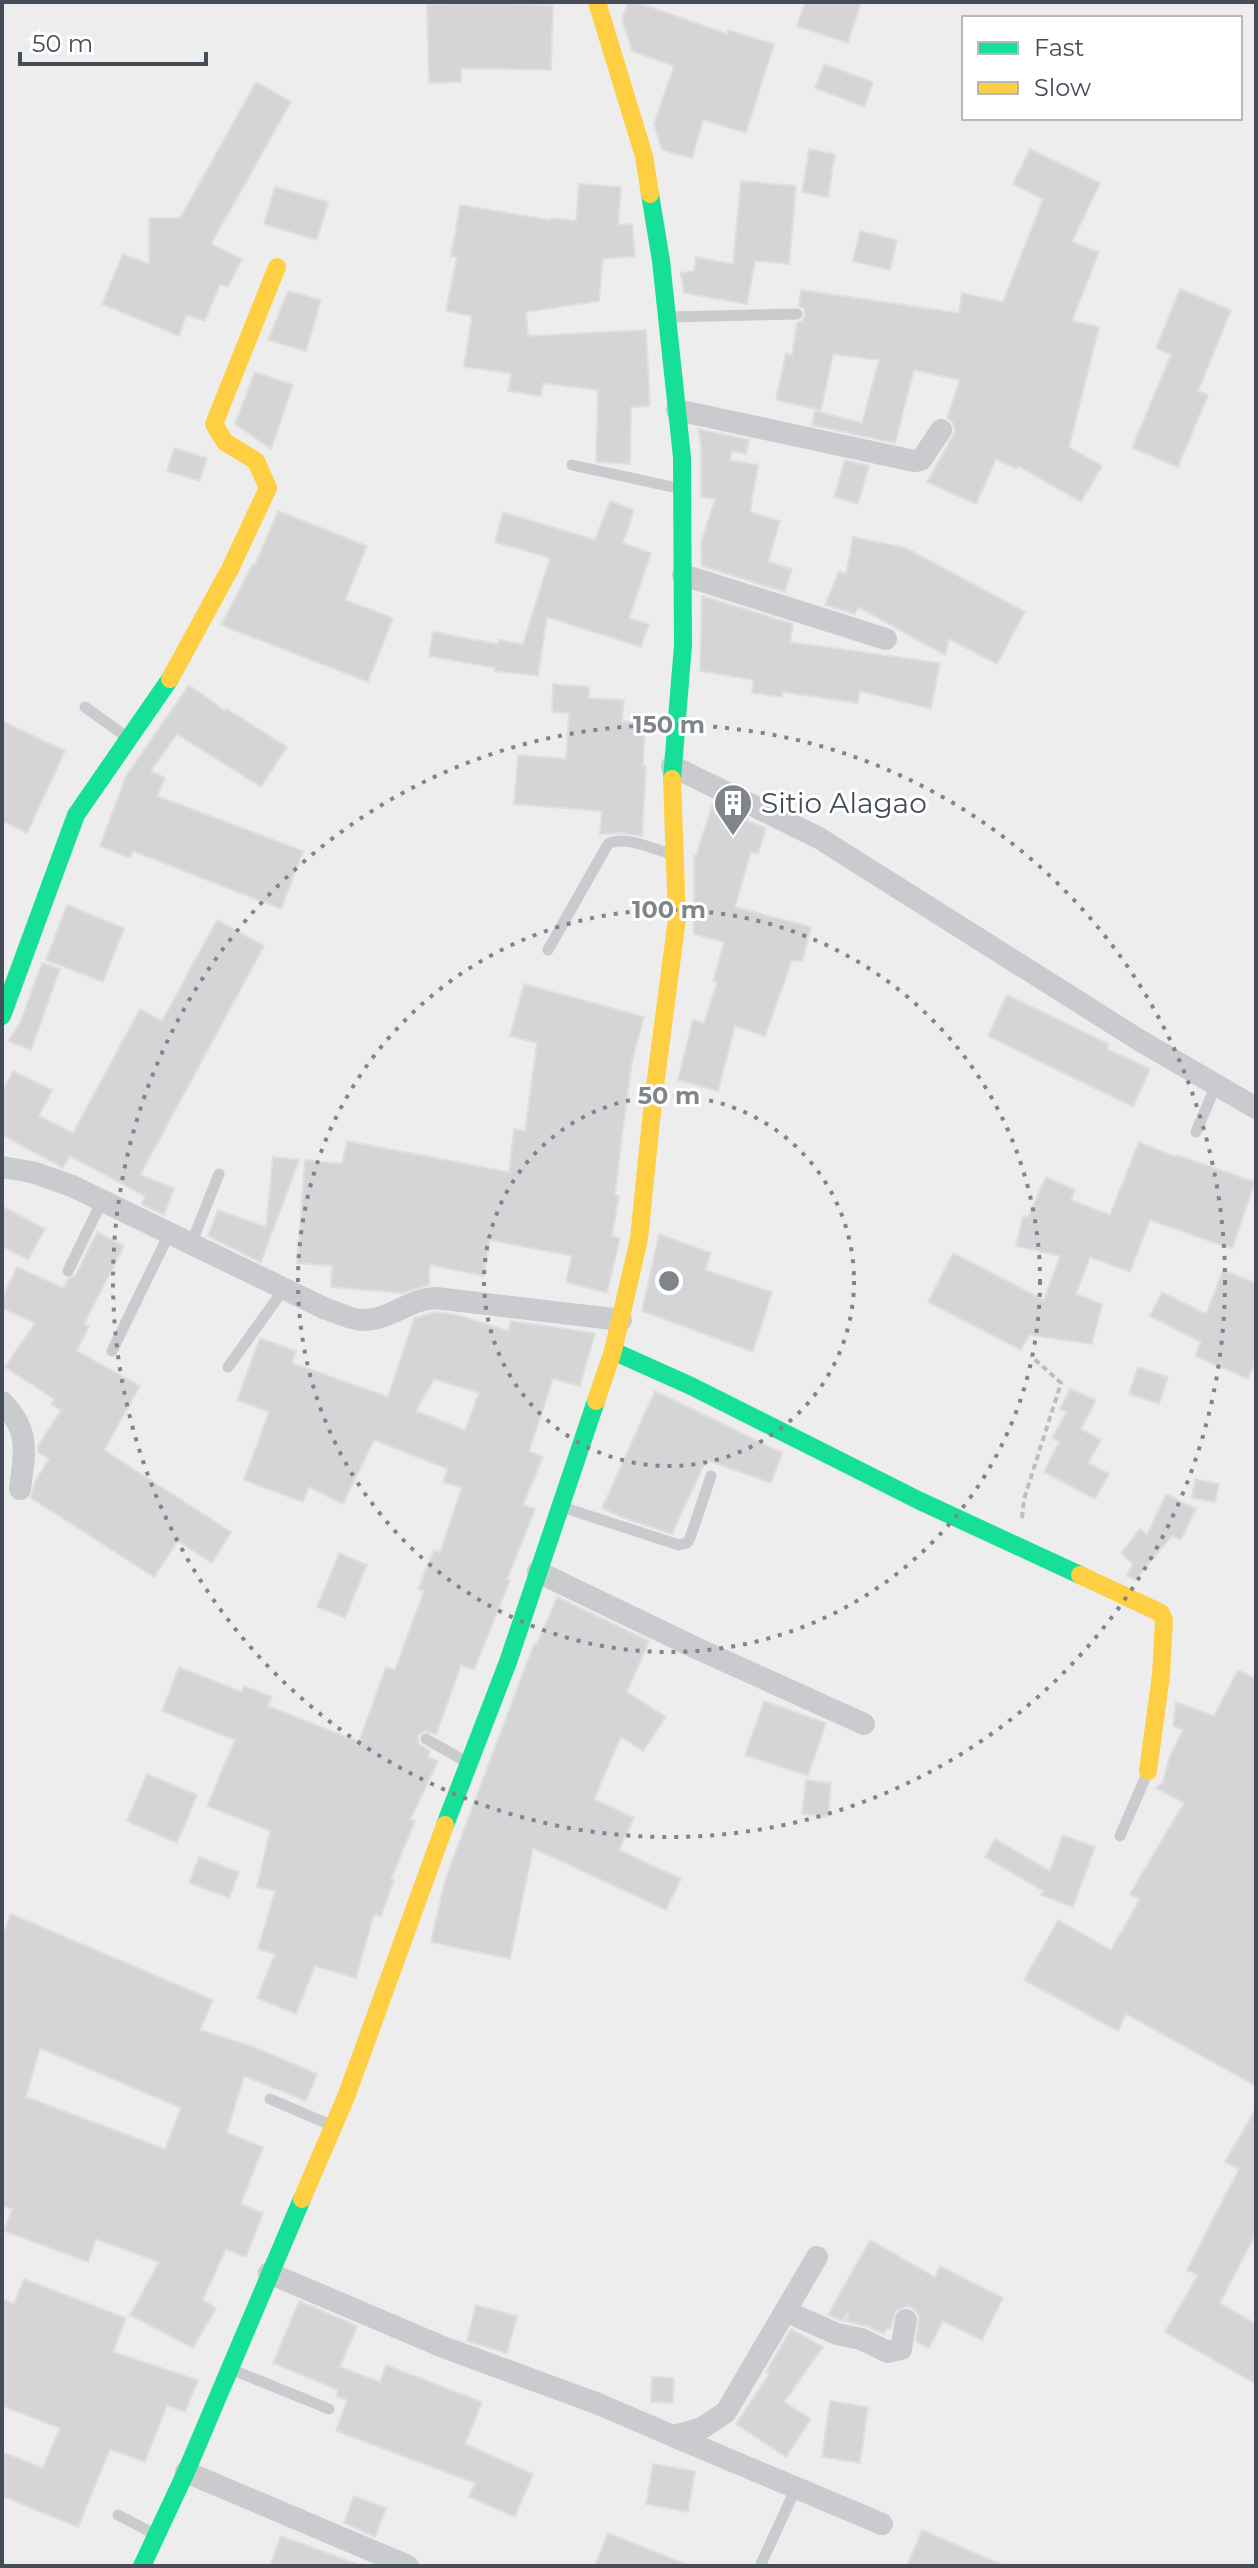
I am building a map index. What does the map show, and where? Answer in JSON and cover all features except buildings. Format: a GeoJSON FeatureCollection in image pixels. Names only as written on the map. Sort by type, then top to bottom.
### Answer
{"type":"FeatureCollection","features":[{"type":"Feature","properties":{"kind":"street"},"geometry":{"type":"LineString","coordinates":[[142,2566],[186,2472],[334,2126],[508,1662],[613,1351],[639,1239],[677,919],[672,766],[683,645],[682,457],[667,318],[644,156],[597,2]]}},
{"type":"Feature","properties":{"kind":"street"},"geometry":{"type":"LineString","coordinates":[[2,1016],[76,815],[172,676],[230,569],[268,488],[263,471],[254,459],[218,438],[214,424],[277,267]]}},
{"type":"Feature","properties":{"kind":"street"},"geometry":{"type":"LineString","coordinates":[[677,410],[914,461],[921,460],[941,430]]}},
{"type":"Feature","properties":{"kind":"street"},"geometry":{"type":"LineString","coordinates":[[683,575],[886,639]]}},
{"type":"Feature","properties":{"kind":"street"},"geometry":{"type":"LineString","coordinates":[[672,766],[819,838],[1139,1040],[1256,1108]]}},
{"type":"Feature","properties":{"kind":"street"},"geometry":{"type":"LineString","coordinates":[[2,1167],[32,1172],[72,1186],[326,1309],[361,1320],[388,1315],[413,1301],[436,1298],[621,1320]]}},
{"type":"Feature","properties":{"kind":"street"},"geometry":{"type":"LineString","coordinates":[[613,1351],[691,1386],[920,1501],[1161,1613],[1164,1620],[1161,1675],[1148,1771]]}},
{"type":"Feature","properties":{"kind":"street"},"geometry":{"type":"LineString","coordinates":[[2,1402],[18,1418],[22,1436],[24,1455],[20,1489]]}},
{"type":"Feature","properties":{"kind":"street"},"geometry":{"type":"LineString","coordinates":[[538,1572],[864,1724]]}},
{"type":"Feature","properties":{"kind":"street"},"geometry":{"type":"LineString","coordinates":[[673,2436],[702,2428],[726,2412],[817,2257]]}},
{"type":"Feature","properties":{"kind":"street"},"geometry":{"type":"LineString","coordinates":[[269,2273],[443,2347],[596,2403],[795,2490],[882,2524]]}},
{"type":"Feature","properties":{"kind":"street"},"geometry":{"type":"LineString","coordinates":[[785,2311],[888,2352],[901,2349],[906,2320]]}},
{"type":"Feature","properties":{"kind":"street"},"geometry":{"type":"LineString","coordinates":[[186,2472],[408,2566]]}},
{"type":"Feature","properties":{"kind":"lane"},"geometry":{"type":"LineString","coordinates":[[667,318],[797,314]]}},
{"type":"Feature","properties":{"kind":"lane"},"geometry":{"type":"LineString","coordinates":[[572,465],[682,489]]}},
{"type":"Feature","properties":{"kind":"lane"},"geometry":{"type":"LineString","coordinates":[[85,707],[129,738]]}},
{"type":"Feature","properties":{"kind":"lane"},"geometry":{"type":"LineString","coordinates":[[548,950],[608,844],[622,840],[675,855]]}},
{"type":"Feature","properties":{"kind":"lane"},"geometry":{"type":"LineString","coordinates":[[1196,1132],[1216,1085]]}},
{"type":"Feature","properties":{"kind":"lane"},"geometry":{"type":"LineString","coordinates":[[191,1245],[219,1174]]}},
{"type":"Feature","properties":{"kind":"lane"},"geometry":{"type":"LineString","coordinates":[[68,1271],[102,1201]]}},
{"type":"Feature","properties":{"kind":"lane"},"geometry":{"type":"LineString","coordinates":[[112,1351],[169,1234]]}},
{"type":"Feature","properties":{"kind":"lane"},"geometry":{"type":"LineString","coordinates":[[228,1367],[284,1289]]}},
{"type":"Feature","properties":{"kind":"lane"},"geometry":{"type":"LineString","coordinates":[[560,1506],[679,1545],[687,1543],[690,1538],[711,1476]]}},
{"type":"Feature","properties":{"kind":"lane"},"geometry":{"type":"LineString","coordinates":[[426,1739],[469,1763]]}},
{"type":"Feature","properties":{"kind":"lane"},"geometry":{"type":"LineString","coordinates":[[1120,1836],[1148,1771]]}},
{"type":"Feature","properties":{"kind":"lane"},"geometry":{"type":"LineString","coordinates":[[270,2099],[334,2126]]}},
{"type":"Feature","properties":{"kind":"lane"},"geometry":{"type":"LineString","coordinates":[[229,2369],[329,2409]]}},
{"type":"Feature","properties":{"kind":"lane"},"geometry":{"type":"LineString","coordinates":[[761,2564],[795,2490]]}},
{"type":"Feature","properties":{"kind":"lane"},"geometry":{"type":"LineString","coordinates":[[118,2515],[156,2535]]}},
{"type":"Feature","properties":{"kind":"path"},"geometry":{"type":"LineString","coordinates":[[1022,1520],[1024,1499],[1061,1383],[1031,1356]]}},
{"type":"Feature","properties":{"kind":"traffic: fast"},"geometry":{"type":"LineString","coordinates":[[650,194],[661,261],[682,457],[683,645],[672,779]]}},
{"type":"Feature","properties":{"kind":"traffic: fast"},"geometry":{"type":"LineString","coordinates":[[2,1016],[76,815],[170,679]]}},
{"type":"Feature","properties":{"kind":"traffic: fast"},"geometry":{"type":"LineString","coordinates":[[613,1351],[691,1386],[920,1501],[1080,1575]]}},
{"type":"Feature","properties":{"kind":"traffic: fast"},"geometry":{"type":"LineString","coordinates":[[445,1825],[508,1662],[596,1401]]}},
{"type":"Feature","properties":{"kind":"traffic: fast"},"geometry":{"type":"LineString","coordinates":[[142,2566],[186,2472],[302,2199]]}},
{"type":"Feature","properties":{"kind":"traffic: slow"},"geometry":{"type":"LineString","coordinates":[[597,2],[644,156],[650,194]]}},
{"type":"Feature","properties":{"kind":"traffic: slow"},"geometry":{"type":"LineString","coordinates":[[170,679],[230,569],[268,488],[256,461],[225,442],[214,424],[277,267]]}},
{"type":"Feature","properties":{"kind":"traffic: slow"},"geometry":{"type":"LineString","coordinates":[[596,1401],[613,1351],[639,1239],[677,919],[672,779]]}},
{"type":"Feature","properties":{"kind":"traffic: slow"},"geometry":{"type":"LineString","coordinates":[[1080,1575],[1161,1613],[1164,1620],[1161,1675],[1148,1771]]}},
{"type":"Feature","properties":{"kind":"traffic: slow"},"geometry":{"type":"LineString","coordinates":[[302,2199],[346,2097],[445,1825]]}},
{"type":"Feature","properties":{"kind":"place","name":"Sitio Alagao"},"geometry":{"type":"Point","coordinates":[733,837]}}]}
